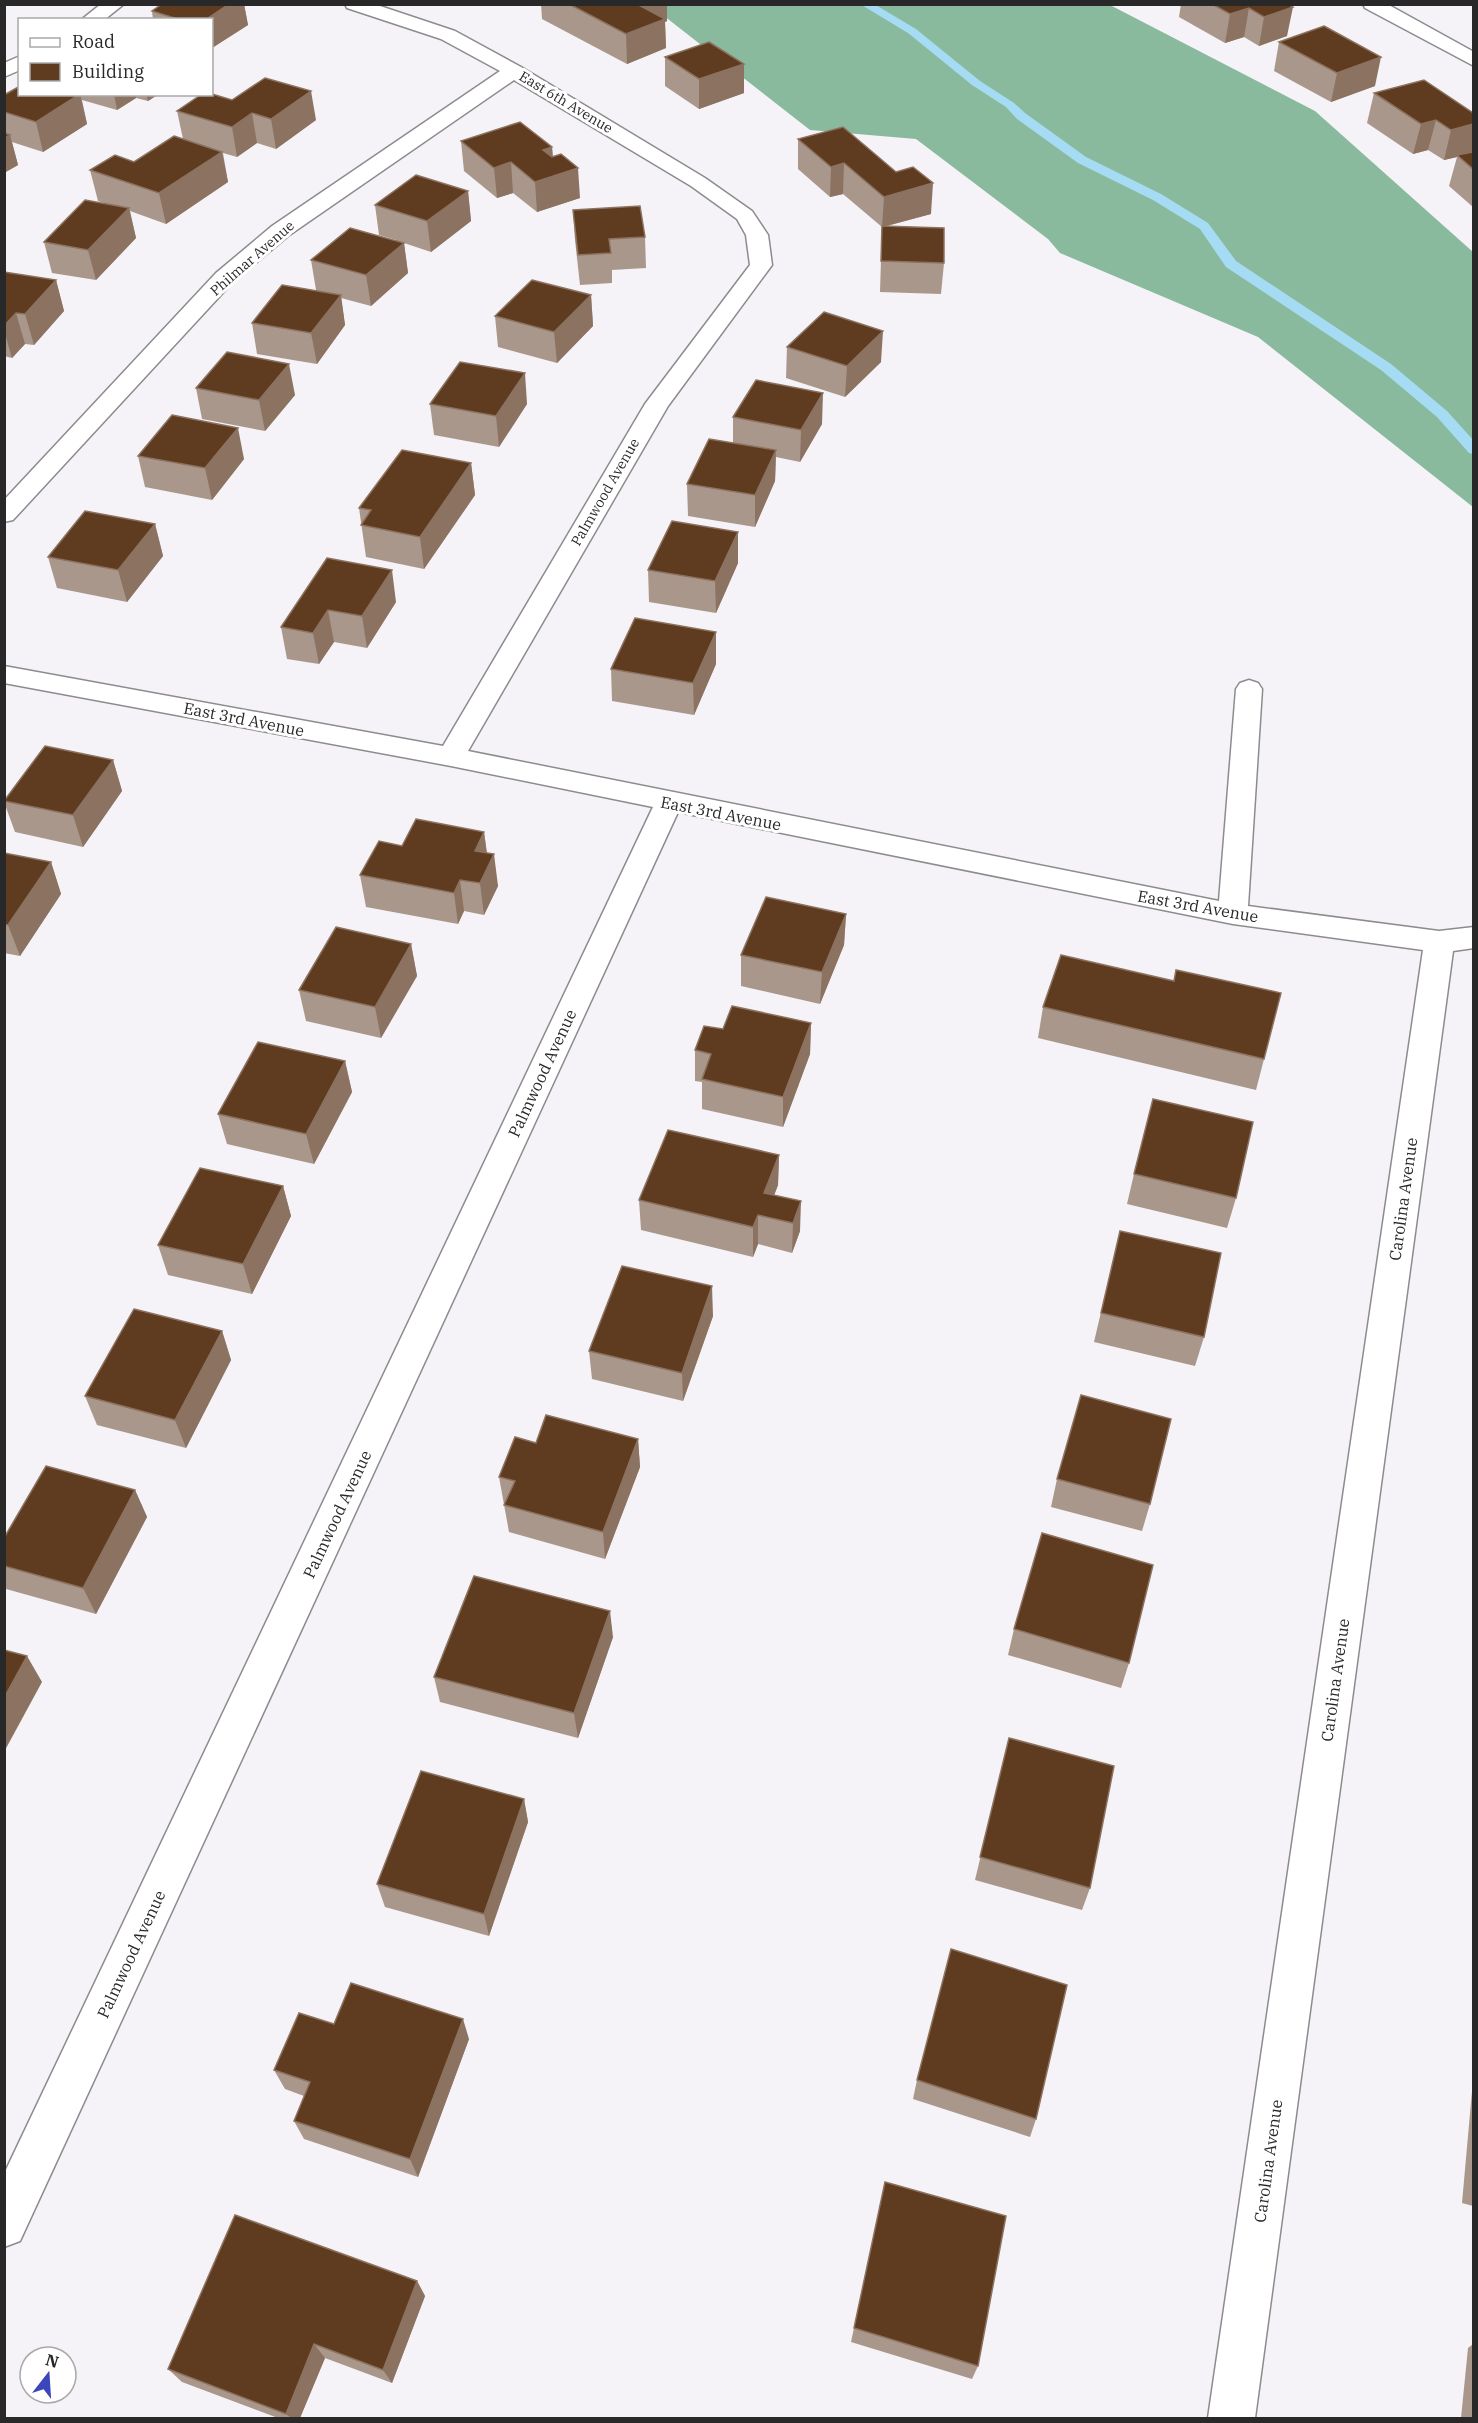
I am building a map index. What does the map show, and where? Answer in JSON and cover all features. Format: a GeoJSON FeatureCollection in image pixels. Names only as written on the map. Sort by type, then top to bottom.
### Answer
{"type":"FeatureCollection","features":[{"type":"Feature","properties":{"kind":"street"},"geometry":{"type":"LineString","coordinates":[[93,18],[115,4]]}},
{"type":"Feature","properties":{"kind":"street","name":"East 6th Avenue"},"geometry":{"type":"LineString","coordinates":[[354,4],[448,35],[514,71],[698,182],[745,215],[757,235]]}},
{"type":"Feature","properties":{"kind":"street"},"geometry":{"type":"LineString","coordinates":[[1372,4],[1473,60]]}},
{"type":"Feature","properties":{"kind":"street"},"geometry":{"type":"LineString","coordinates":[[4,71],[18,63]]}},
{"type":"Feature","properties":{"kind":"street","name":"Philmar Avenue"},"geometry":{"type":"LineString","coordinates":[[4,515],[224,278],[280,231],[514,71]]}},
{"type":"Feature","properties":{"kind":"street","name":"Palmwood Avenue"},"geometry":{"type":"LineString","coordinates":[[451,757],[657,404],[760,265],[757,235]]}},
{"type":"Feature","properties":{"kind":"street","name":"East 3rd Avenue"},"geometry":{"type":"LineString","coordinates":[[4,674],[451,757],[1233,914],[1456,939]]}},
{"type":"Feature","properties":{"kind":"street"},"geometry":{"type":"LineString","coordinates":[[1233,914],[1249,689]]}},
{"type":"Feature","properties":{"kind":"street","name":"Palmwood Avenue"},"geometry":{"type":"LineString","coordinates":[[4,2225],[669,802]]}},
{"type":"Feature","properties":{"kind":"street","name":"Carolina Avenue"},"geometry":{"type":"LineString","coordinates":[[1232,2418],[1456,939]]}},
{"type":"Feature","properties":{"kind":"green space"},"geometry":{"type":"Polygon","coordinates":[[[650,5],[1110,5],[1315,111],[1473,252],[1473,507],[1258,337],[1060,253],[1048,239],[916,139],[810,130],[650,5]]]}},
{"type":"Feature","properties":{"kind":"building"},"geometry":{"type":"Polygon","coordinates":[[[162,4],[229,4],[208,18],[175,18],[152,11],[162,4]]]}},
{"type":"Feature","properties":{"kind":"building"},"geometry":{"type":"Polygon","coordinates":[[[569,4],[637,4],[665,19],[626,34],[569,4]]]}},
{"type":"Feature","properties":{"kind":"building"},"geometry":{"type":"Polygon","coordinates":[[[1212,4],[1288,4],[1293,7],[1264,17],[1249,8],[1230,14],[1212,4]]]}},
{"type":"Feature","properties":{"kind":"building"},"geometry":{"type":"Polygon","coordinates":[[[1324,26],[1381,57],[1337,73],[1279,42],[1324,26]]]}},
{"type":"Feature","properties":{"kind":"building"},"geometry":{"type":"Polygon","coordinates":[[[709,42],[744,64],[699,79],[665,57],[709,42]]]}},
{"type":"Feature","properties":{"kind":"building"},"geometry":{"type":"Polygon","coordinates":[[[265,78],[311,91],[271,119],[252,113],[232,127],[177,111],[199,96],[213,94],[232,100],[265,78]]]}},
{"type":"Feature","properties":{"kind":"building"},"geometry":{"type":"Polygon","coordinates":[[[1424,80],[1473,113],[1473,124],[1451,130],[1436,120],[1421,124],[1374,93],[1424,80]]]}},
{"type":"Feature","properties":{"kind":"building"},"geometry":{"type":"Polygon","coordinates":[[[18,87],[18,96],[77,96],[36,122],[4,112],[4,95],[18,87]]]}},
{"type":"Feature","properties":{"kind":"building"},"geometry":{"type":"Polygon","coordinates":[[[520,122],[552,147],[543,150],[552,157],[561,154],[578,168],[535,182],[511,162],[494,168],[461,141],[520,122]]]}},
{"type":"Feature","properties":{"kind":"building"},"geometry":{"type":"Polygon","coordinates":[[[843,127],[896,172],[913,167],[933,183],[884,197],[844,163],[831,167],[798,139],[843,127]]]}},
{"type":"Feature","properties":{"kind":"building"},"geometry":{"type":"Polygon","coordinates":[[[174,136],[222,152],[159,193],[90,170],[115,155],[134,162],[174,136]]]}},
{"type":"Feature","properties":{"kind":"building"},"geometry":{"type":"Polygon","coordinates":[[[1473,152],[1473,169],[1457,155],[1473,152]]]}},
{"type":"Feature","properties":{"kind":"building"},"geometry":{"type":"Polygon","coordinates":[[[416,175],[468,191],[427,221],[375,205],[416,175]]]}},
{"type":"Feature","properties":{"kind":"building"},"geometry":{"type":"Polygon","coordinates":[[[85,200],[129,208],[88,250],[44,242],[85,200]]]}},
{"type":"Feature","properties":{"kind":"building"},"geometry":{"type":"Polygon","coordinates":[[[640,206],[645,237],[609,239],[611,253],[578,255],[573,210],[640,206]]]}},
{"type":"Feature","properties":{"kind":"building"},"geometry":{"type":"Polygon","coordinates":[[[882,226],[944,228],[944,263],[881,261],[882,226]]]}},
{"type":"Feature","properties":{"kind":"building"},"geometry":{"type":"Polygon","coordinates":[[[350,228],[404,243],[366,275],[311,260],[350,228]]]}},
{"type":"Feature","properties":{"kind":"building"},"geometry":{"type":"Polygon","coordinates":[[[4,272],[56,280],[25,314],[16,313],[4,326],[4,272]]]}},
{"type":"Feature","properties":{"kind":"building"},"geometry":{"type":"Polygon","coordinates":[[[532,280],[591,295],[554,332],[495,316],[532,280]]]}},
{"type":"Feature","properties":{"kind":"building"},"geometry":{"type":"Polygon","coordinates":[[[282,285],[341,295],[311,333],[252,323],[282,285]]]}},
{"type":"Feature","properties":{"kind":"building"},"geometry":{"type":"Polygon","coordinates":[[[824,312],[883,331],[847,366],[787,347],[824,312]]]}},
{"type":"Feature","properties":{"kind":"building"},"geometry":{"type":"Polygon","coordinates":[[[227,352],[289,364],[259,400],[196,388],[227,352]]]}},
{"type":"Feature","properties":{"kind":"building"},"geometry":{"type":"Polygon","coordinates":[[[460,362],[525,373],[496,416],[430,404],[460,362]]]}},
{"type":"Feature","properties":{"kind":"building"},"geometry":{"type":"Polygon","coordinates":[[[756,380],[823,393],[801,430],[733,417],[756,380]]]}},
{"type":"Feature","properties":{"kind":"building"},"geometry":{"type":"Polygon","coordinates":[[[172,415],[238,428],[205,468],[138,456],[172,415]]]}},
{"type":"Feature","properties":{"kind":"building"},"geometry":{"type":"Polygon","coordinates":[[[709,439],[776,450],[755,495],[687,484],[709,439]]]}},
{"type":"Feature","properties":{"kind":"building"},"geometry":{"type":"Polygon","coordinates":[[[402,450],[471,463],[420,537],[361,525],[371,510],[359,508],[402,450]]]}},
{"type":"Feature","properties":{"kind":"building"},"geometry":{"type":"Polygon","coordinates":[[[85,511],[155,524],[118,570],[48,557],[85,511]]]}},
{"type":"Feature","properties":{"kind":"building"},"geometry":{"type":"Polygon","coordinates":[[[672,521],[738,532],[715,581],[648,570],[672,521]]]}},
{"type":"Feature","properties":{"kind":"building"},"geometry":{"type":"Polygon","coordinates":[[[327,558],[392,570],[362,616],[328,610],[313,633],[281,627],[327,558]]]}},
{"type":"Feature","properties":{"kind":"building"},"geometry":{"type":"Polygon","coordinates":[[[635,618],[716,632],[693,683],[611,669],[635,618]]]}},
{"type":"Feature","properties":{"kind":"building"},"geometry":{"type":"Polygon","coordinates":[[[45,746],[113,760],[73,815],[4,801],[45,746]]]}},
{"type":"Feature","properties":{"kind":"building"},"geometry":{"type":"Polygon","coordinates":[[[416,819],[484,832],[475,851],[494,854],[480,883],[460,880],[454,893],[360,875],[379,841],[402,846],[416,819]]]}},
{"type":"Feature","properties":{"kind":"building"},"geometry":{"type":"Polygon","coordinates":[[[4,853],[51,862],[8,925],[4,924],[4,853]]]}},
{"type":"Feature","properties":{"kind":"building"},"geometry":{"type":"Polygon","coordinates":[[[766,897],[846,914],[822,972],[741,955],[766,897]]]}},
{"type":"Feature","properties":{"kind":"building"},"geometry":{"type":"Polygon","coordinates":[[[336,927],[411,944],[375,1007],[299,990],[336,927]]]}},
{"type":"Feature","properties":{"kind":"building"},"geometry":{"type":"Polygon","coordinates":[[[1061,955],[1174,981],[1176,970],[1281,993],[1264,1059],[1043,1007],[1061,955]]]}},
{"type":"Feature","properties":{"kind":"building"},"geometry":{"type":"Polygon","coordinates":[[[732,1006],[811,1023],[783,1097],[702,1079],[711,1054],[695,1050],[704,1026],[723,1029],[732,1006]]]}},
{"type":"Feature","properties":{"kind":"building"},"geometry":{"type":"Polygon","coordinates":[[[258,1042],[345,1061],[306,1134],[218,1114],[258,1042]]]}},
{"type":"Feature","properties":{"kind":"building"},"geometry":{"type":"Polygon","coordinates":[[[1153,1099],[1253,1122],[1236,1198],[1134,1174],[1153,1099]]]}},
{"type":"Feature","properties":{"kind":"building"},"geometry":{"type":"Polygon","coordinates":[[[668,1130],[779,1155],[764,1193],[801,1201],[793,1223],[758,1215],[753,1227],[639,1200],[668,1130]]]}},
{"type":"Feature","properties":{"kind":"building"},"geometry":{"type":"Polygon","coordinates":[[[200,1168],[283,1186],[243,1264],[158,1245],[200,1168]]]}},
{"type":"Feature","properties":{"kind":"building"},"geometry":{"type":"Polygon","coordinates":[[[1120,1231],[1221,1253],[1204,1337],[1101,1313],[1120,1231]]]}},
{"type":"Feature","properties":{"kind":"building"},"geometry":{"type":"Polygon","coordinates":[[[622,1266],[712,1286],[682,1373],[589,1351],[622,1266]]]}},
{"type":"Feature","properties":{"kind":"building"},"geometry":{"type":"Polygon","coordinates":[[[134,1309],[222,1331],[175,1420],[85,1396],[134,1309]]]}},
{"type":"Feature","properties":{"kind":"building"},"geometry":{"type":"Polygon","coordinates":[[[1081,1395],[1171,1419],[1150,1504],[1057,1479],[1081,1395]]]}},
{"type":"Feature","properties":{"kind":"building"},"geometry":{"type":"Polygon","coordinates":[[[546,1415],[638,1439],[603,1532],[504,1505],[515,1481],[499,1477],[515,1437],[536,1443],[546,1415]]]}},
{"type":"Feature","properties":{"kind":"building"},"geometry":{"type":"Polygon","coordinates":[[[46,1466],[135,1490],[83,1588],[4,1566],[4,1538],[46,1466]]]}},
{"type":"Feature","properties":{"kind":"building"},"geometry":{"type":"Polygon","coordinates":[[[1042,1533],[1153,1565],[1129,1663],[1014,1629],[1042,1533]]]}},
{"type":"Feature","properties":{"kind":"building"},"geometry":{"type":"Polygon","coordinates":[[[474,1576],[610,1611],[574,1713],[434,1677],[474,1576]]]}},
{"type":"Feature","properties":{"kind":"building"},"geometry":{"type":"Polygon","coordinates":[[[4,1650],[27,1656],[4,1698],[4,1650]]]}},
{"type":"Feature","properties":{"kind":"building"},"geometry":{"type":"Polygon","coordinates":[[[1009,1738],[1114,1766],[1090,1888],[980,1857],[1009,1738]]]}},
{"type":"Feature","properties":{"kind":"building"},"geometry":{"type":"Polygon","coordinates":[[[421,1771],[524,1799],[484,1914],[377,1884],[421,1771]]]}},
{"type":"Feature","properties":{"kind":"building"},"geometry":{"type":"Polygon","coordinates":[[[951,1949],[1067,1985],[1036,2119],[917,2080],[951,1949]]]}},
{"type":"Feature","properties":{"kind":"building"},"geometry":{"type":"Polygon","coordinates":[[[351,1983],[463,2019],[410,2159],[294,2121],[310,2082],[274,2070],[299,2013],[334,2024],[351,1983]]]}},
{"type":"Feature","properties":{"kind":"building"},"geometry":{"type":"Polygon","coordinates":[[[885,2182],[1006,2216],[978,2366],[854,2328],[885,2182]]]}},
{"type":"Feature","properties":{"kind":"building"},"geometry":{"type":"Polygon","coordinates":[[[235,2215],[417,2281],[383,2370],[314,2344],[286,2414],[168,2369],[235,2215]]]}},
{"type":"Feature","properties":{"kind":"waterway"},"geometry":{"type":"LineString","coordinates":[[865,4],[912,31],[976,83],[1010,105],[1021,116],[1082,160],[1157,197],[1204,226],[1231,264],[1386,367],[1442,414],[1474,450]]}}]}
